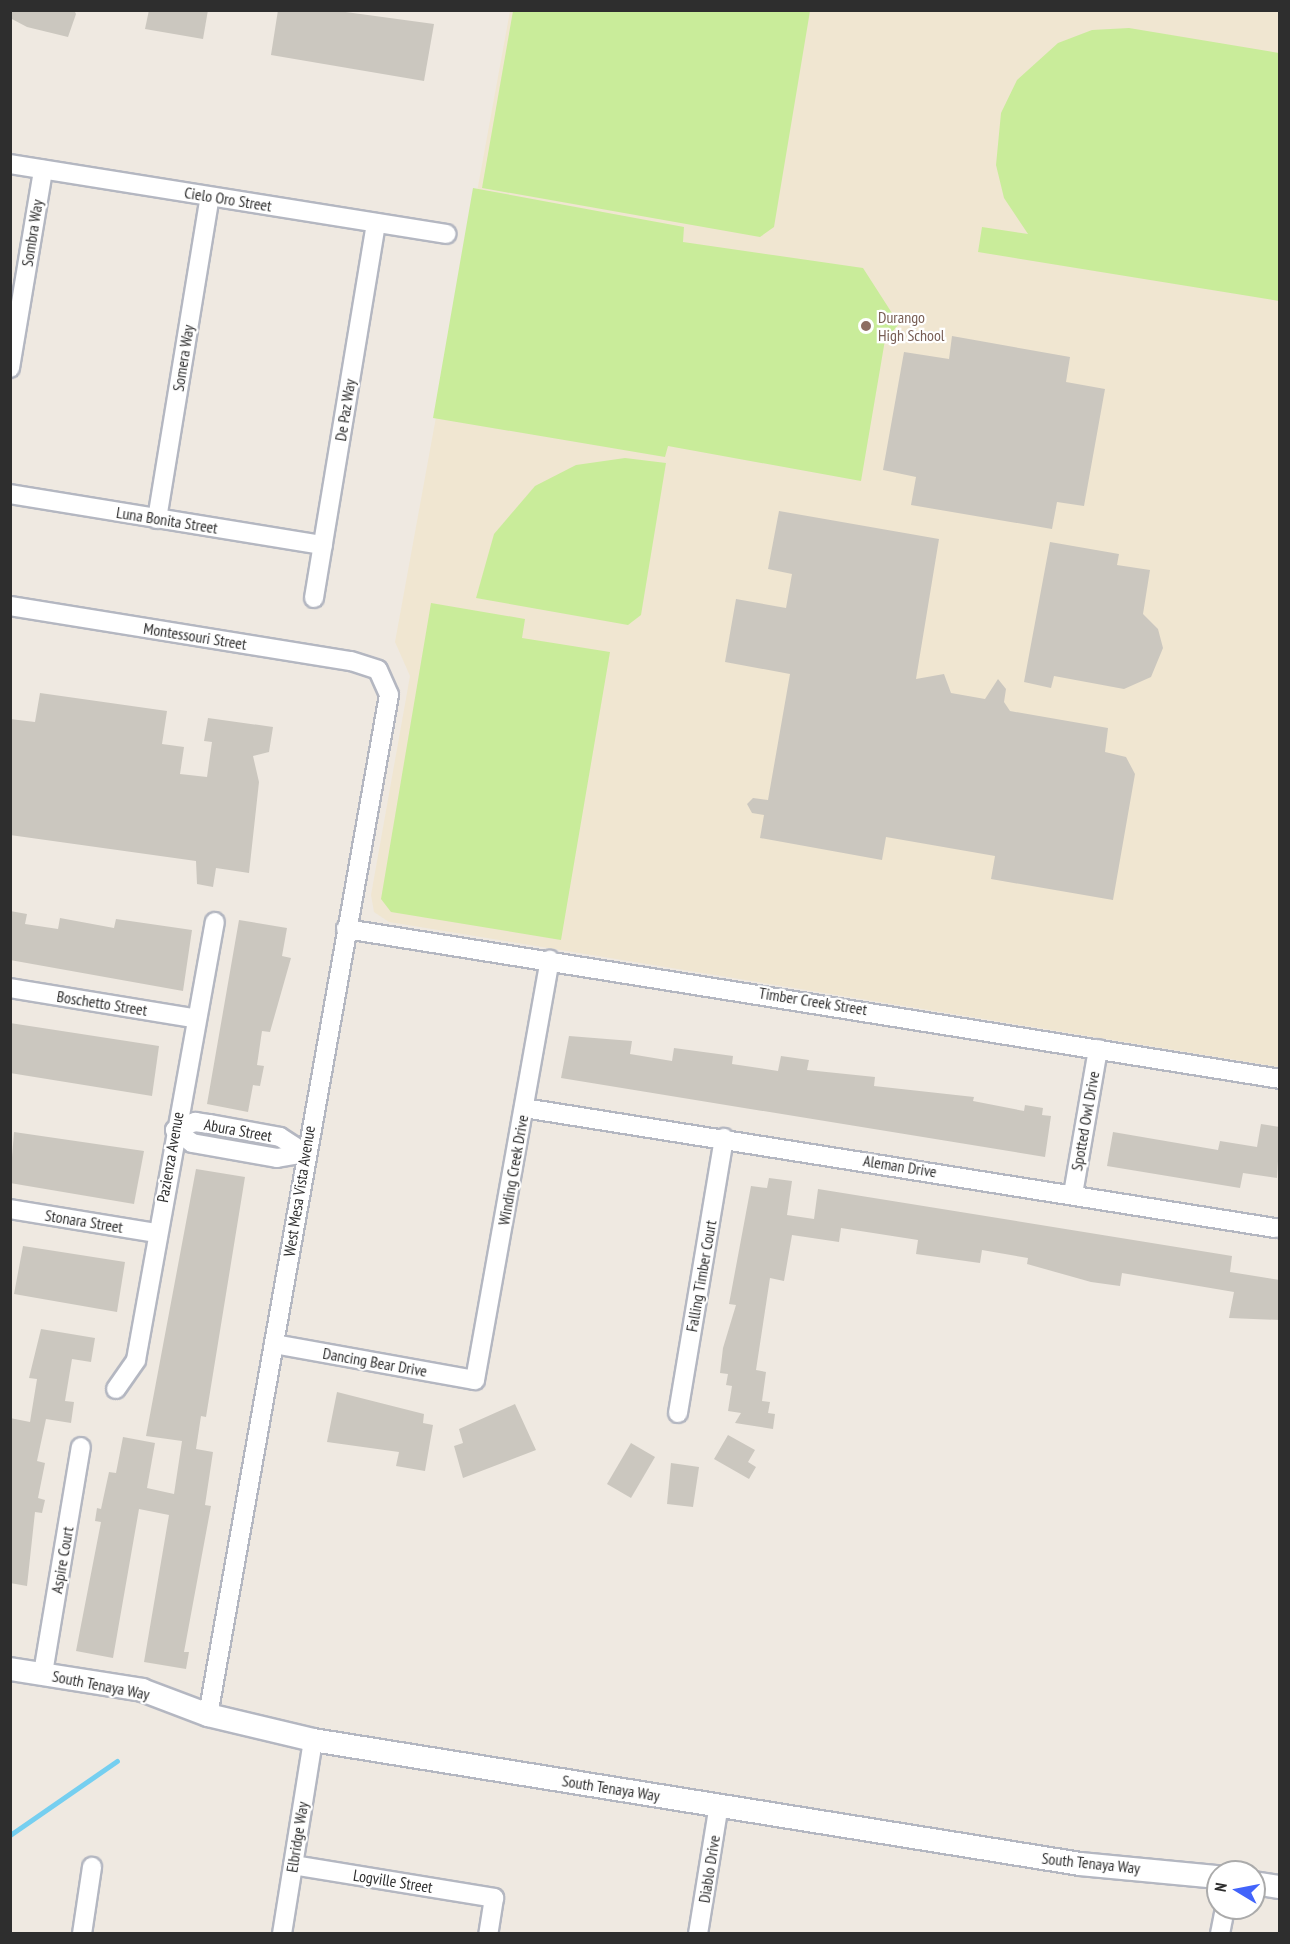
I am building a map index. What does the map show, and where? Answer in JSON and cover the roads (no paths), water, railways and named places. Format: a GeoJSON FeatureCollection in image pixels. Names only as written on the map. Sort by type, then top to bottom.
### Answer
{"type":"FeatureCollection","features":[{"type":"Feature","properties":{"kind":"street","name":"Cielo Oro Street"},"geometry":{"type":"LineString","coordinates":[[10,164],[446,234]]}},
{"type":"Feature","properties":{"kind":"street","name":"Sombra Way"},"geometry":{"type":"LineString","coordinates":[[10,368],[15,283],[43,170]]}},
{"type":"Feature","properties":{"kind":"street","name":"Somera Way"},"geometry":{"type":"LineString","coordinates":[[157,519],[210,197]]}},
{"type":"Feature","properties":{"kind":"street","name":"De Paz Way"},"geometry":{"type":"LineString","coordinates":[[314,598],[376,223]]}},
{"type":"Feature","properties":{"kind":"street","name":"Luna Bonita Street"},"geometry":{"type":"LineString","coordinates":[[10,494],[323,545]]}},
{"type":"Feature","properties":{"kind":"street","name":"Montessouri Street"},"geometry":{"type":"LineString","coordinates":[[10,606],[378,670]]}},
{"type":"Feature","properties":{"kind":"street","name":"West Mesa Vista Avenue"},"geometry":{"type":"LineString","coordinates":[[208,1715],[274,1344],[305,1153],[346,929],[355,906],[389,695],[378,670]]}},
{"type":"Feature","properties":{"kind":"street","name":"Pazienza Avenue"},"geometry":{"type":"LineString","coordinates":[[116,1389],[136,1360],[194,1018],[202,1001],[215,922]]}},
{"type":"Feature","properties":{"kind":"street","name":"Timber Creek Street"},"geometry":{"type":"LineString","coordinates":[[346,929],[1280,1079]]}},
{"type":"Feature","properties":{"kind":"street","name":"Winding Creek Drive"},"geometry":{"type":"LineString","coordinates":[[475,1380],[550,960]]}},
{"type":"Feature","properties":{"kind":"street","name":"Boschetto Street"},"geometry":{"type":"LineString","coordinates":[[10,988],[194,1018]]}},
{"type":"Feature","properties":{"kind":"street","name":"Spotted Owl Drive"},"geometry":{"type":"LineString","coordinates":[[1073,1194],[1098,1049]]}},
{"type":"Feature","properties":{"kind":"street","name":"Aleman Drive"},"geometry":{"type":"LineString","coordinates":[[524,1108],[724,1138],[1275,1228]]}},
{"type":"Feature","properties":{"kind":"street","name":"Abura Street"},"geometry":{"type":"LineString","coordinates":[[175,1130],[192,1143],[277,1158],[305,1153]]}},
{"type":"Feature","properties":{"kind":"street","name":"Falling Timber Court"},"geometry":{"type":"LineString","coordinates":[[678,1413],[724,1138]]}},
{"type":"Feature","properties":{"kind":"street","name":"Stonara Street"},"geometry":{"type":"LineString","coordinates":[[10,1209],[157,1233]]}},
{"type":"Feature","properties":{"kind":"street","name":"Dancing Bear Drive"},"geometry":{"type":"LineString","coordinates":[[274,1344],[475,1380]]}},
{"type":"Feature","properties":{"kind":"street","name":"Aspire Court"},"geometry":{"type":"LineString","coordinates":[[43,1673],[81,1448]]}},
{"type":"Feature","properties":{"kind":"street","name":"South Tenaya Way"},"geometry":{"type":"LineString","coordinates":[[10,1669],[141,1690],[208,1715],[313,1740],[1080,1864],[1206,1876]]}},
{"type":"Feature","properties":{"kind":"street","name":"Elbridge Way"},"geometry":{"type":"LineString","coordinates":[[282,1934],[313,1740]]}},
{"type":"Feature","properties":{"kind":"street","name":"Diablo Drive"},"geometry":{"type":"LineString","coordinates":[[699,1934],[719,1805]]}},
{"type":"Feature","properties":{"kind":"street","name":"Logville Street"},"geometry":{"type":"LineString","coordinates":[[293,1865],[494,1898],[488,1934]]}},
{"type":"Feature","properties":{"kind":"street"},"geometry":{"type":"LineString","coordinates":[[82,1934],[92,1867]]}},
{"type":"Feature","properties":{"kind":"waterway"},"geometry":{"type":"LineString","coordinates":[[10,1835],[117,1761]]}},
{"type":"Feature","properties":{"kind":"place","name":"Durango High School"},"geometry":{"type":"Point","coordinates":[866,326]}}]}
